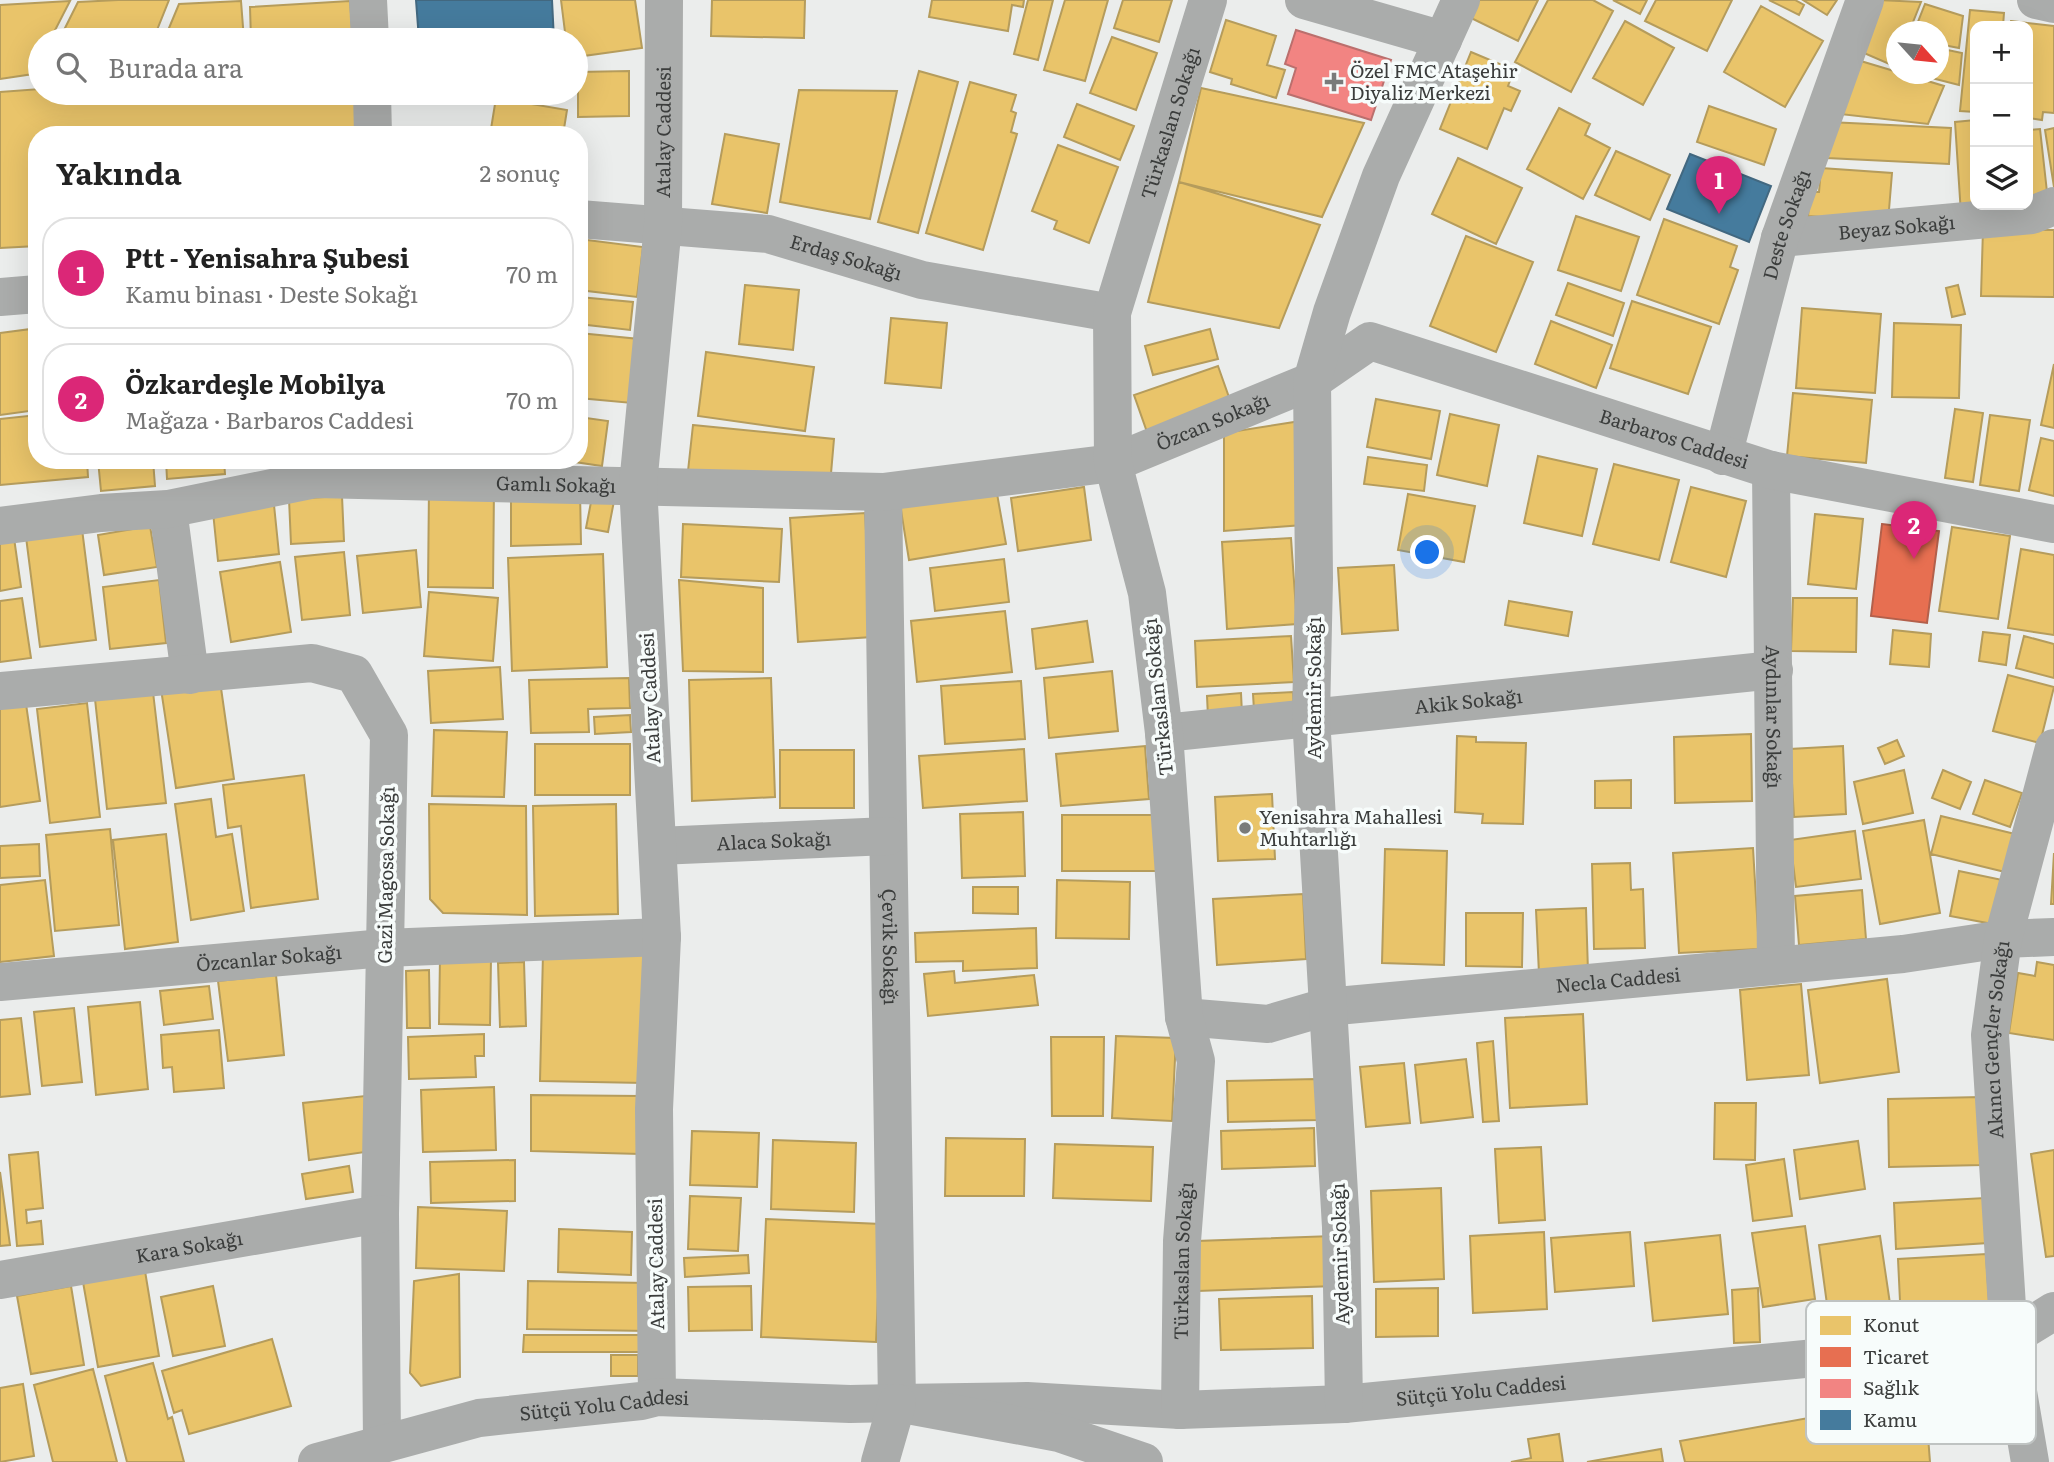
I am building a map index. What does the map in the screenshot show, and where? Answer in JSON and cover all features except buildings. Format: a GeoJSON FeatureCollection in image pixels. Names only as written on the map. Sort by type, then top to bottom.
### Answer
{"type":"FeatureCollection","features":[{"type":"Feature","properties":{"kind":"street"},"geometry":{"type":"LineString","coordinates":[[368,0],[369,28]]}},
{"type":"Feature","properties":{"kind":"street","name":"Atalay Caddesi"},"geometry":{"type":"LineString","coordinates":[[657,1397],[654,1109],[662,937],[638,485],[663,225],[664,0]]}},
{"type":"Feature","properties":{"kind":"street","name":"Türkaslan Sokağı"},"geometry":{"type":"LineString","coordinates":[[1180,1410],[1182,1241],[1196,1061],[1184,1017],[1164,733],[1147,593],[1113,463],[1111,313],[1208,0]]}},
{"type":"Feature","properties":{"kind":"street"},"geometry":{"type":"LineString","coordinates":[[1304,0],[1443,40]]}},
{"type":"Feature","properties":{"kind":"street","name":"Aydemir Sokağı"},"geometry":{"type":"LineString","coordinates":[[1344,1404],[1341,1227],[1311,717],[1314,578],[1312,381],[1332,312],[1381,176],[1461,0]]}},
{"type":"Feature","properties":{"kind":"street","name":"Deste Sokağı"},"geometry":{"type":"LineString","coordinates":[[1723,456],[1780,238],[1865,0]]}},
{"type":"Feature","properties":{"kind":"street"},"geometry":{"type":"LineString","coordinates":[[2036,0],[2054,4]]}},
{"type":"Feature","properties":{"kind":"street"},"geometry":{"type":"LineString","coordinates":[[372,105],[373,126]]}},
{"type":"Feature","properties":{"kind":"street","name":"Beyaz Sokağı"},"geometry":{"type":"LineString","coordinates":[[1780,238],[2032,215],[2054,206]]}},
{"type":"Feature","properties":{"kind":"street","name":"Erdaş Sokağı"},"geometry":{"type":"LineString","coordinates":[[588,220],[768,234],[922,279],[1111,313]]}},
{"type":"Feature","properties":{"kind":"street"},"geometry":{"type":"LineString","coordinates":[[0,297],[28,295]]}},
{"type":"Feature","properties":{"kind":"street","name":"Barbaros Caddesi"},"geometry":{"type":"LineString","coordinates":[[1312,381],[1370,341],[1771,470],[2054,524]]}},
{"type":"Feature","properties":{"kind":"street","name":"Özcan Sokağı"},"geometry":{"type":"LineString","coordinates":[[1113,463],[1312,381]]}},
{"type":"Feature","properties":{"kind":"street","name":"Gamlı Sokağı"},"geometry":{"type":"LineString","coordinates":[[0,526],[101,513],[168,509],[315,470],[638,485],[883,492],[1113,463]]}},
{"type":"Feature","properties":{"kind":"street","name":"Aydınlar Sokağı"},"geometry":{"type":"LineString","coordinates":[[1771,470],[1776,963]]}},
{"type":"Feature","properties":{"kind":"street","name":"Çevik Sokağı"},"geometry":{"type":"LineString","coordinates":[[880,1462],[897,1403],[883,492]]}},
{"type":"Feature","properties":{"kind":"street"},"geometry":{"type":"LineString","coordinates":[[168,509],[190,675]]}},
{"type":"Feature","properties":{"kind":"street","name":"Gazi Magosa Sokağı"},"geometry":{"type":"LineString","coordinates":[[0,691],[312,663],[354,674],[389,735],[380,1214],[382,1442]]}},
{"type":"Feature","properties":{"kind":"street","name":"Akik Sokağı"},"geometry":{"type":"LineString","coordinates":[[1164,733],[1774,670]]}},
{"type":"Feature","properties":{"kind":"street","name":"Akıncı Gençler Sokağı"},"geometry":{"type":"LineString","coordinates":[[2007,1301],[1990,1035],[2003,939],[2054,748]]}},
{"type":"Feature","properties":{"kind":"street","name":"Alaca Sokağı"},"geometry":{"type":"LineString","coordinates":[[658,846],[888,836]]}},
{"type":"Feature","properties":{"kind":"street","name":"Özcanlar Sokağı"},"geometry":{"type":"LineString","coordinates":[[0,982],[384,948],[662,937]]}},
{"type":"Feature","properties":{"kind":"street","name":"Necla Caddesi"},"geometry":{"type":"LineString","coordinates":[[1184,1017],[1268,1024],[1326,1007],[1776,963],[1903,954],[2003,939],[2054,937]]}},
{"type":"Feature","properties":{"kind":"street","name":"Kara Sokağı"},"geometry":{"type":"LineString","coordinates":[[0,1280],[380,1214]]}},
{"type":"Feature","properties":{"kind":"street","name":"Sütçü Yolu Caddesi"},"geometry":{"type":"LineString","coordinates":[[2036,1322],[2054,1311]]}},
{"type":"Feature","properties":{"kind":"street","name":"Sütçü Yolu Caddesi"},"geometry":{"type":"LineString","coordinates":[[317,1462],[382,1442],[479,1418],[657,1397],[850,1404],[1027,1401],[1180,1410],[1344,1404],[1806,1359]]}},
{"type":"Feature","properties":{"kind":"street","name":"Sütçü Yolu Caddesi"},"geometry":{"type":"LineString","coordinates":[[897,1403],[1059,1433],[1144,1462]]}},
{"type":"Feature","properties":{"kind":"street","name":"Akıncı Gençler Sokağı"},"geometry":{"type":"LineString","coordinates":[[2027,1444],[2030,1462]]}},
{"type":"Feature","properties":{"kind":"place","name":"Özel FMC Ataşehir Diyaliz Merkezi"},"geometry":{"type":"Point","coordinates":[1334,82]}},
{"type":"Feature","properties":{"kind":"place","name":"Ptt - Yenisahra Şubesi"},"geometry":{"type":"Point","coordinates":[1719,214]}},
{"type":"Feature","properties":{"kind":"place","name":"Özkardeşle Mobilya"},"geometry":{"type":"Point","coordinates":[1914,559]}},
{"type":"Feature","properties":{"kind":"place","name":"Yenisahra Mahallesi Muhtarlığı"},"geometry":{"type":"Point","coordinates":[1245,828]}}]}
